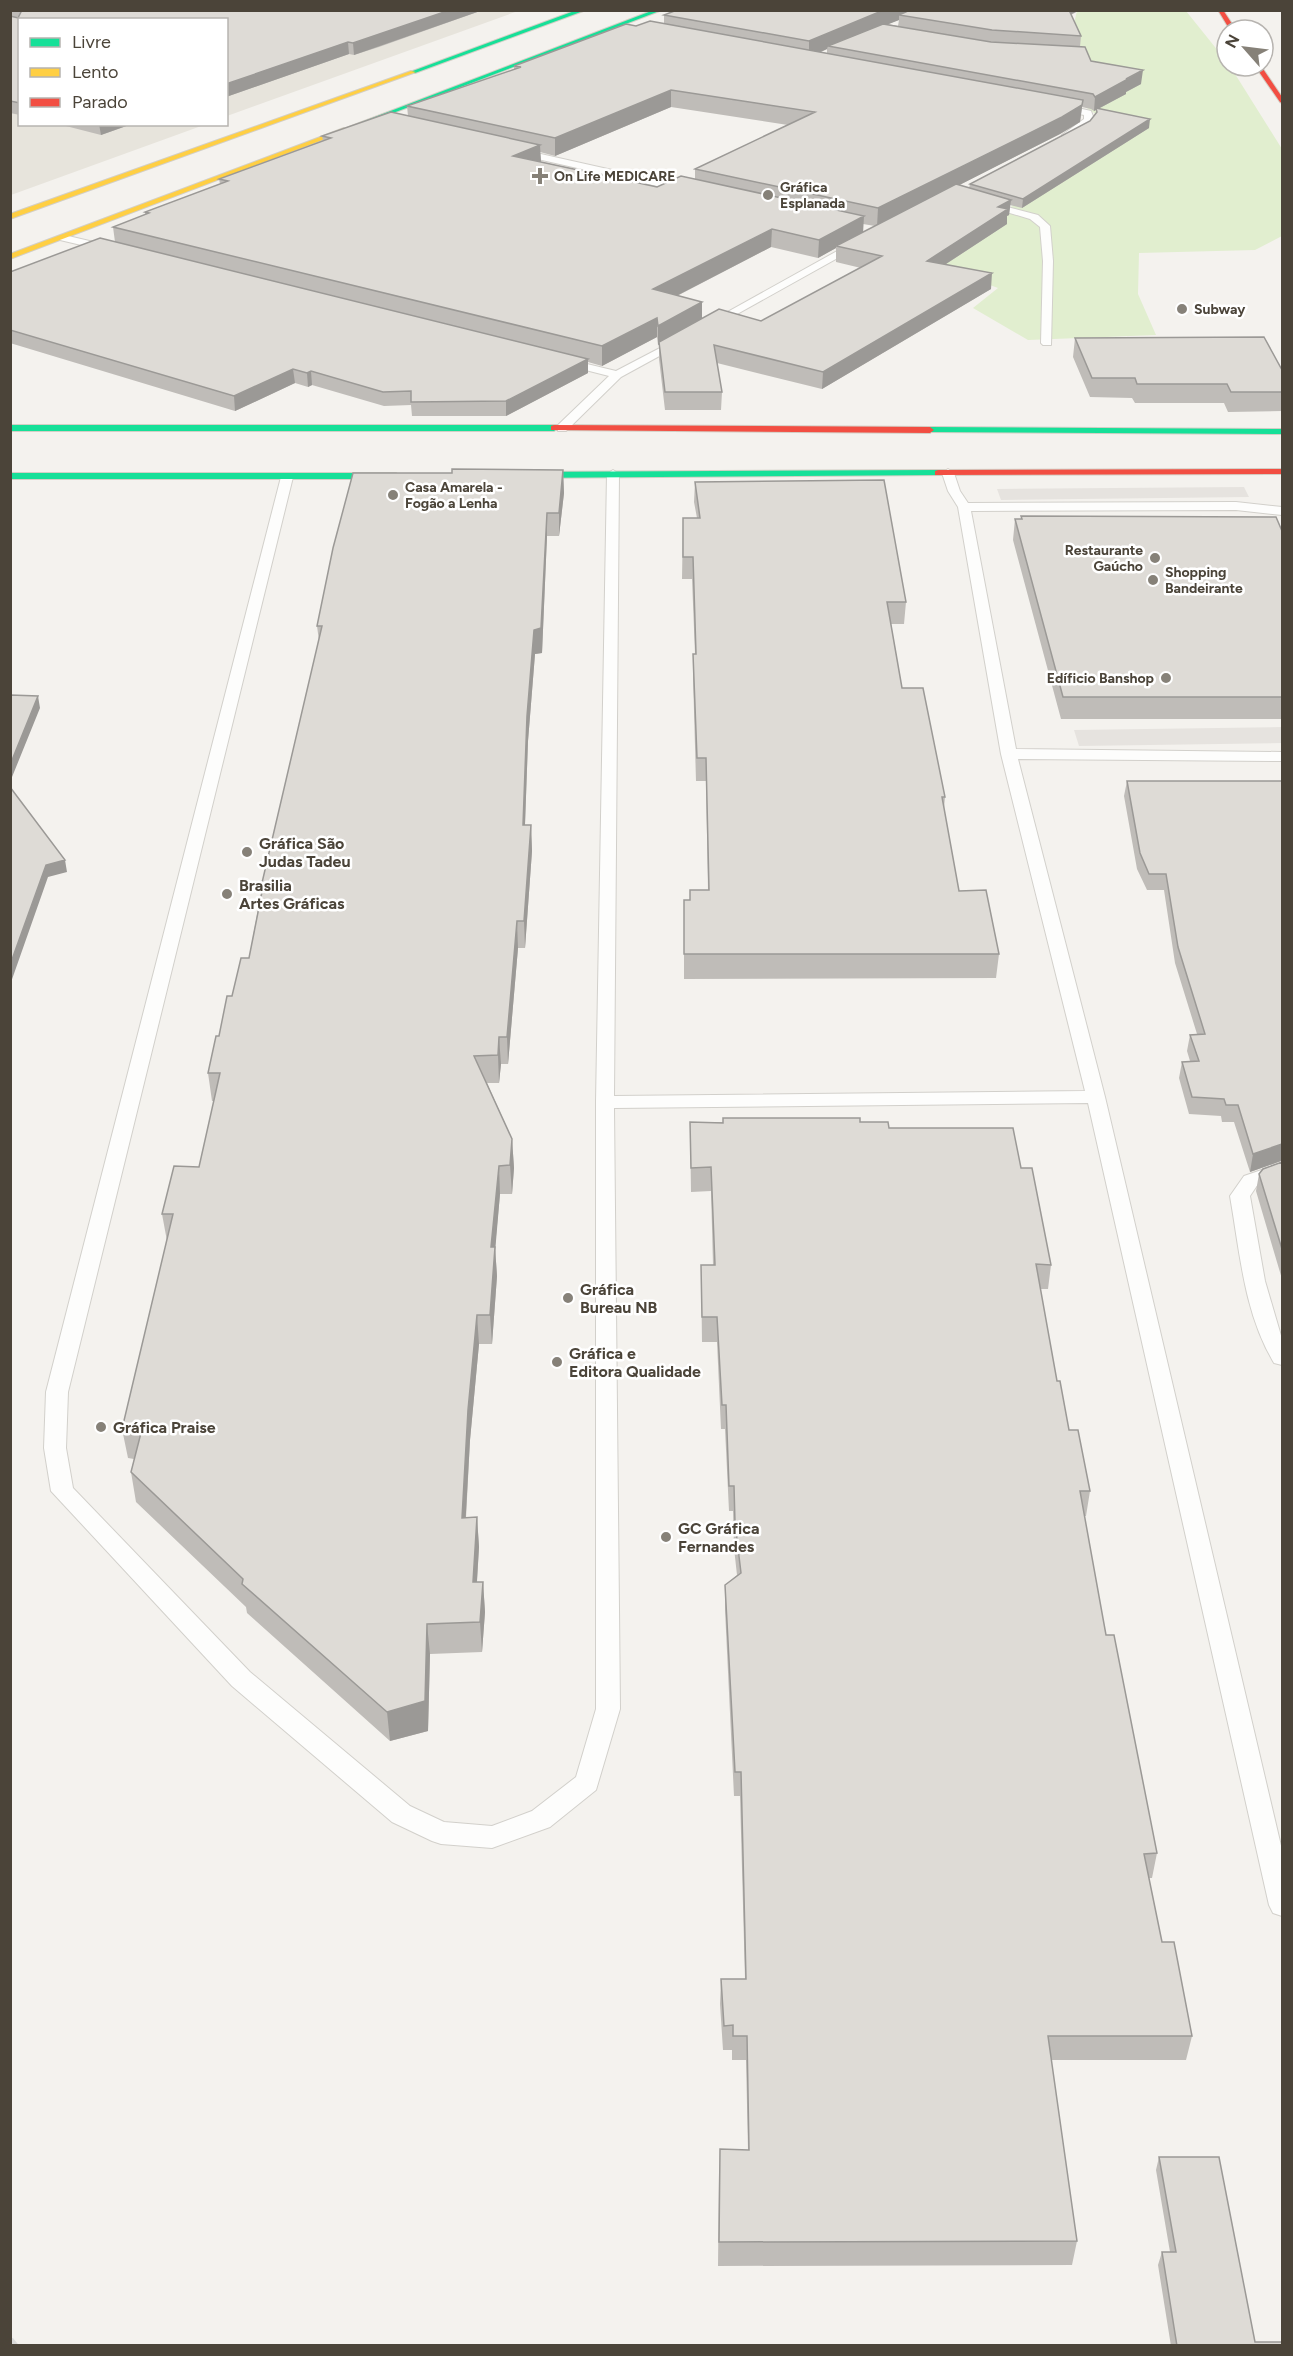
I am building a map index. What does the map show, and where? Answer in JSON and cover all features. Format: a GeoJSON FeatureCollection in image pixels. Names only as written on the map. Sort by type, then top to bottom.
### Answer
{"type":"FeatureCollection","features":[{"type":"Feature","properties":{"kind":"main road"},"geometry":{"type":"LineString","coordinates":[[10,217],[160,161],[247,144],[584,10]]}},
{"type":"Feature","properties":{"kind":"main road"},"geometry":{"type":"LineString","coordinates":[[10,257],[660,10]]}},
{"type":"Feature","properties":{"kind":"main road"},"geometry":{"type":"LineString","coordinates":[[1266,78],[1282,101]]}},
{"type":"Feature","properties":{"kind":"main road"},"geometry":{"type":"LineString","coordinates":[[247,144],[259,152],[294,150]]}},
{"type":"Feature","properties":{"kind":"main road"},"geometry":{"type":"LineString","coordinates":[[160,161],[214,163],[230,167],[231,173]]}},
{"type":"Feature","properties":{"kind":"main road"},"geometry":{"type":"LineString","coordinates":[[10,428],[1282,432]]}},
{"type":"Feature","properties":{"kind":"main road"},"geometry":{"type":"LineString","coordinates":[[32,429],[53,439]]}},
{"type":"Feature","properties":{"kind":"main road"},"geometry":{"type":"LineString","coordinates":[[121,443],[126,438],[153,429]]}},
{"type":"Feature","properties":{"kind":"main road"},"geometry":{"type":"LineString","coordinates":[[12,476],[41,459]]}},
{"type":"Feature","properties":{"kind":"main road"},"geometry":{"type":"LineString","coordinates":[[111,461],[114,477]]}},
{"type":"Feature","properties":{"kind":"main road"},"geometry":{"type":"LineString","coordinates":[[508,475],[1282,472]]}},
{"type":"Feature","properties":{"kind":"main road"},"geometry":{"type":"LineString","coordinates":[[12,476],[415,476]]}},
{"type":"Feature","properties":{"kind":"lane"},"geometry":{"type":"LineString","coordinates":[[616,27],[639,31]]}},
{"type":"Feature","properties":{"kind":"lane"},"geometry":{"type":"LineString","coordinates":[[1049,105],[1088,113],[1089,119],[1086,124],[1055,142]]}},
{"type":"Feature","properties":{"kind":"lane"},"geometry":{"type":"LineString","coordinates":[[372,120],[395,125]]}},
{"type":"Feature","properties":{"kind":"lane"},"geometry":{"type":"LineString","coordinates":[[498,148],[694,191]]}},
{"type":"Feature","properties":{"kind":"lane"},"geometry":{"type":"LineString","coordinates":[[976,200],[1034,217],[1045,226],[1048,261],[1047,343]]}},
{"type":"Feature","properties":{"kind":"lane"},"geometry":{"type":"LineString","coordinates":[[64,238],[122,252]]}},
{"type":"Feature","properties":{"kind":"lane"},"geometry":{"type":"LineString","coordinates":[[701,329],[867,238]]}},
{"type":"Feature","properties":{"kind":"lane"},"geometry":{"type":"LineString","coordinates":[[562,428],[617,375],[690,335]]}},
{"type":"Feature","properties":{"kind":"lane"},"geometry":{"type":"LineString","coordinates":[[548,358],[617,375]]}},
{"type":"Feature","properties":{"kind":"lane"},"geometry":{"type":"LineString","coordinates":[[948,473],[954,491],[964,507],[1009,754],[1096,1097],[1282,1905]]}},
{"type":"Feature","properties":{"kind":"lane"},"geometry":{"type":"LineString","coordinates":[[287,477],[57,1392],[55,1448],[62,1491],[241,1679],[401,1814],[441,1833],[492,1837],[541,1819],[587,1783],[608,1709],[605,1102],[613,474]]}},
{"type":"Feature","properties":{"kind":"lane"},"geometry":{"type":"LineString","coordinates":[[964,507],[1236,506],[1282,510]]}},
{"type":"Feature","properties":{"kind":"lane"},"geometry":{"type":"LineString","coordinates":[[1009,754],[1282,756]]}},
{"type":"Feature","properties":{"kind":"lane"},"geometry":{"type":"LineString","coordinates":[[605,1102],[1096,1097]]}},
{"type":"Feature","properties":{"kind":"lane"},"geometry":{"type":"LineString","coordinates":[[1282,1169],[1251,1180],[1240,1196],[1261,1305],[1272,1342],[1282,1358]]}},
{"type":"Feature","properties":{"kind":"shaded area"},"geometry":{"type":"Polygon","coordinates":[[[11,11],[518,11],[228,116],[228,18],[18,18],[18,126],[201,126],[11,195],[11,11]]]}},
{"type":"Feature","properties":{"kind":"shaded area"},"geometry":{"type":"Polygon","coordinates":[[[1244,487],[1249,497],[1001,500],[997,489],[1244,487]]]}},
{"type":"Feature","properties":{"kind":"shaded area"},"geometry":{"type":"Polygon","coordinates":[[[1282,727],[1282,743],[1079,746],[1074,730],[1282,727]]]}},
{"type":"Feature","properties":{"kind":"green space"},"geometry":{"type":"Polygon","coordinates":[[[1077,11],[1186,11],[1215,47],[1215,78],[1238,78],[1282,149],[1282,236],[1255,250],[1139,253],[1138,294],[1156,335],[1028,340],[973,308],[998,288],[943,268],[965,225],[1013,206],[995,200],[1099,116],[1009,57],[1073,27],[1077,11]]]}},
{"type":"Feature","properties":{"kind":"building"},"geometry":{"type":"Polygon","coordinates":[[[22,10],[450,10],[228,83],[228,18],[18,18],[22,10]]]}},
{"type":"Feature","properties":{"kind":"building"},"geometry":{"type":"Polygon","coordinates":[[[677,10],[884,10],[809,41],[664,15],[677,10]]]}},
{"type":"Feature","properties":{"kind":"building"},"geometry":{"type":"Polygon","coordinates":[[[910,10],[1069,10],[1081,36],[992,30],[899,15],[910,10]]]}},
{"type":"Feature","properties":{"kind":"building"},"geometry":{"type":"Polygon","coordinates":[[[10,16],[18,18],[18,103],[10,101],[10,16]]]}},
{"type":"Feature","properties":{"kind":"building"},"geometry":{"type":"Polygon","coordinates":[[[650,21],[1083,100],[1082,105],[1062,117],[878,208],[695,169],[815,112],[671,90],[555,138],[407,106],[521,67],[514,66],[626,24],[636,26],[650,21]]]}},
{"type":"Feature","properties":{"kind":"building"},"geometry":{"type":"Polygon","coordinates":[[[883,24],[991,42],[1085,47],[1091,61],[1143,70],[1095,97],[1093,94],[828,46],[883,24]]]}},
{"type":"Feature","properties":{"kind":"building"},"geometry":{"type":"Polygon","coordinates":[[[1096,108],[1150,119],[1023,199],[970,184],[1090,121],[1097,112],[1096,108]]]}},
{"type":"Feature","properties":{"kind":"building"},"geometry":{"type":"Polygon","coordinates":[[[391,112],[540,145],[513,156],[657,187],[681,176],[864,216],[819,240],[772,229],[653,289],[702,302],[658,326],[657,318],[602,346],[113,227],[149,213],[145,212],[228,181],[219,179],[331,138],[322,136],[391,112]]]}},
{"type":"Feature","properties":{"kind":"building"},"geometry":{"type":"Polygon","coordinates":[[[956,184],[1011,200],[998,207],[1008,209],[927,261],[992,273],[823,372],[714,345],[722,392],[665,392],[659,342],[719,309],[761,321],[882,256],[836,246],[956,184]]]}},
{"type":"Feature","properties":{"kind":"building"},"geometry":{"type":"Polygon","coordinates":[[[100,238],[588,359],[506,401],[411,402],[411,391],[383,392],[311,371],[307,373],[293,369],[234,396],[10,330],[10,272],[100,238]]]}},
{"type":"Feature","properties":{"kind":"building"},"geometry":{"type":"Polygon","coordinates":[[[1264,337],[1282,370],[1282,392],[1231,392],[1227,384],[1137,384],[1135,378],[1092,378],[1075,338],[1264,337]]]}},
{"type":"Feature","properties":{"kind":"building"},"geometry":{"type":"Polygon","coordinates":[[[452,469],[563,470],[559,513],[547,513],[541,628],[534,630],[527,716],[523,825],[531,825],[524,921],[517,921],[507,1037],[499,1037],[498,1055],[474,1056],[512,1139],[510,1165],[499,1166],[491,1247],[495,1247],[490,1315],[477,1315],[468,1410],[462,1518],[477,1517],[473,1582],[483,1582],[480,1622],[427,1624],[425,1701],[387,1712],[242,1584],[243,1579],[131,1472],[142,1429],[122,1429],[173,1214],[162,1214],[174,1166],[199,1167],[220,1073],[208,1073],[216,1036],[219,1036],[227,996],[232,996],[241,958],[249,958],[263,887],[261,887],[322,626],[317,626],[333,548],[353,473],[452,473],[452,469]]]}},
{"type":"Feature","properties":{"kind":"building"},"geometry":{"type":"Polygon","coordinates":[[[884,480],[906,602],[887,602],[902,688],[923,688],[945,797],[942,797],[959,891],[986,890],[999,954],[684,954],[684,900],[690,900],[690,890],[709,890],[706,758],[697,758],[693,654],[696,654],[693,557],[683,557],[683,518],[700,518],[695,482],[884,480]]]}},
{"type":"Feature","properties":{"kind":"building"},"geometry":{"type":"Polygon","coordinates":[[[1021,516],[1276,517],[1282,531],[1282,697],[1063,697],[1015,519],[1022,519],[1021,516]]]}},
{"type":"Feature","properties":{"kind":"building"},"geometry":{"type":"Polygon","coordinates":[[[10,695],[38,696],[10,765],[10,695]]]}},
{"type":"Feature","properties":{"kind":"building"},"geometry":{"type":"Polygon","coordinates":[[[1127,781],[1282,781],[1282,1144],[1253,1154],[1238,1105],[1226,1105],[1224,1099],[1192,1097],[1182,1062],[1199,1061],[1190,1035],[1205,1034],[1178,947],[1166,874],[1149,874],[1140,853],[1127,781]]]}},
{"type":"Feature","properties":{"kind":"building"},"geometry":{"type":"Polygon","coordinates":[[[10,787],[65,860],[46,865],[10,965],[10,787]]]}},
{"type":"Feature","properties":{"kind":"building"},"geometry":{"type":"Polygon","coordinates":[[[723,1118],[860,1118],[860,1122],[888,1122],[889,1128],[1013,1128],[1021,1168],[1032,1168],[1051,1265],[1036,1264],[1057,1381],[1060,1381],[1069,1430],[1078,1430],[1090,1491],[1080,1491],[1106,1635],[1114,1635],[1157,1853],[1144,1854],[1162,1942],[1174,1942],[1192,2036],[1048,2036],[1077,2241],[719,2242],[720,2149],[749,2150],[747,2036],[733,2036],[733,2025],[724,2026],[721,1979],[746,1979],[741,1772],[735,1772],[725,1585],[741,1573],[735,1523],[734,1486],[729,1486],[726,1405],[722,1405],[717,1317],[702,1317],[701,1265],[715,1265],[711,1167],[691,1168],[690,1122],[723,1123],[723,1118]]]}},
{"type":"Feature","properties":{"kind":"building"},"geometry":{"type":"Polygon","coordinates":[[[1282,1162],[1282,1249],[1259,1174],[1263,1169],[1282,1162]]]}},
{"type":"Feature","properties":{"kind":"building"},"geometry":{"type":"Polygon","coordinates":[[[1159,2157],[1219,2157],[1255,2342],[1282,2342],[1282,2346],[1177,2346],[1162,2252],[1176,2252],[1159,2157]]]}},
{"type":"Feature","properties":{"kind":"railway"},"geometry":{"type":"LineString","coordinates":[[10,2340],[15,2346]]}},
{"type":"Feature","properties":{"kind":"traffic: fast"},"geometry":{"type":"LineString","coordinates":[[413,72],[584,10]]}},
{"type":"Feature","properties":{"kind":"traffic: fast"},"geometry":{"type":"LineString","coordinates":[[344,130],[660,10]]}},
{"type":"Feature","properties":{"kind":"traffic: fast"},"geometry":{"type":"LineString","coordinates":[[10,428],[554,428]]}},
{"type":"Feature","properties":{"kind":"traffic: fast"},"geometry":{"type":"LineString","coordinates":[[930,430],[1282,432]]}},
{"type":"Feature","properties":{"kind":"traffic: fast"},"geometry":{"type":"LineString","coordinates":[[519,475],[938,473]]}},
{"type":"Feature","properties":{"kind":"traffic: fast"},"geometry":{"type":"LineString","coordinates":[[10,476],[396,476]]}},
{"type":"Feature","properties":{"kind":"traffic: slow"},"geometry":{"type":"LineString","coordinates":[[10,217],[413,72]]}},
{"type":"Feature","properties":{"kind":"traffic: slow"},"geometry":{"type":"LineString","coordinates":[[10,257],[344,130]]}},
{"type":"Feature","properties":{"kind":"traffic: jam"},"geometry":{"type":"LineString","coordinates":[[1220,10],[1225,18]]}},
{"type":"Feature","properties":{"kind":"traffic: jam"},"geometry":{"type":"LineString","coordinates":[[1266,78],[1282,101]]}},
{"type":"Feature","properties":{"kind":"traffic: jam"},"geometry":{"type":"LineString","coordinates":[[554,428],[930,430]]}},
{"type":"Feature","properties":{"kind":"traffic: jam"},"geometry":{"type":"LineString","coordinates":[[938,473],[1282,472]]}},
{"type":"Feature","properties":{"kind":"place","name":"On Life MEDICARE"},"geometry":{"type":"Point","coordinates":[540,176]}},
{"type":"Feature","properties":{"kind":"place","name":"Gráfica Esplanada"},"geometry":{"type":"Point","coordinates":[768,195]}},
{"type":"Feature","properties":{"kind":"place","name":"Subway"},"geometry":{"type":"Point","coordinates":[1182,309]}},
{"type":"Feature","properties":{"kind":"place","name":"Casa Amarela - Fogão a Lenha"},"geometry":{"type":"Point","coordinates":[393,495]}},
{"type":"Feature","properties":{"kind":"place","name":"Restaurante Gaúcho"},"geometry":{"type":"Point","coordinates":[1155,558]}},
{"type":"Feature","properties":{"kind":"place","name":"Shopping Bandeirante"},"geometry":{"type":"Point","coordinates":[1153,580]}},
{"type":"Feature","properties":{"kind":"place","name":"Edíficio Banshop"},"geometry":{"type":"Point","coordinates":[1166,678]}},
{"type":"Feature","properties":{"kind":"place","name":"Gráfica São Judas Tadeu"},"geometry":{"type":"Point","coordinates":[247,852]}},
{"type":"Feature","properties":{"kind":"place","name":"Brasilia Artes Gráficas"},"geometry":{"type":"Point","coordinates":[227,894]}},
{"type":"Feature","properties":{"kind":"place","name":"Gráfica Bureau NB"},"geometry":{"type":"Point","coordinates":[568,1298]}},
{"type":"Feature","properties":{"kind":"place","name":"Gráfica e Editora Qualidade"},"geometry":{"type":"Point","coordinates":[557,1362]}},
{"type":"Feature","properties":{"kind":"place","name":"Gráfica Praise"},"geometry":{"type":"Point","coordinates":[101,1427]}},
{"type":"Feature","properties":{"kind":"place","name":"GC Gráfica Fernandes"},"geometry":{"type":"Point","coordinates":[666,1537]}}]}
